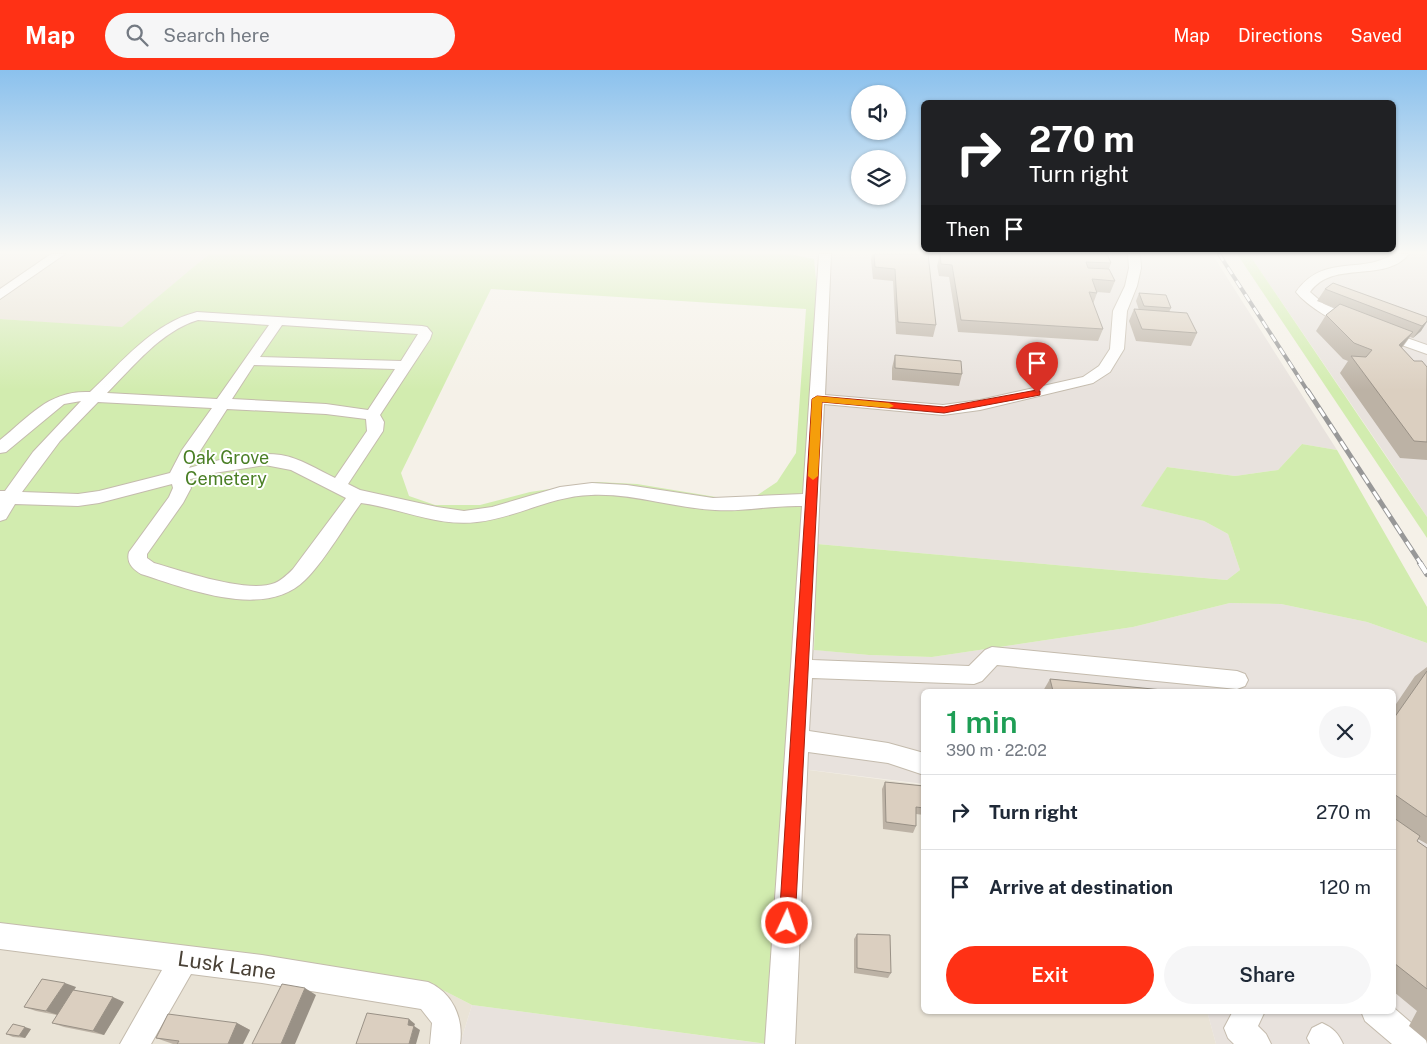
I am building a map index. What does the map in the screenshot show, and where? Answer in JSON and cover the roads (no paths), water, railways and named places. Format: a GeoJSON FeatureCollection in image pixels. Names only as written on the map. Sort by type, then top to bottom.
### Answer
{"type":"FeatureCollection","features":[{"type":"Feature","properties":{"kind":"street"},"geometry":{"type":"LineString","coordinates":[[780,1044],[822,299]]}},
{"type":"Feature","properties":{"kind":"street"},"geometry":{"type":"LineString","coordinates":[[817,399],[944,410],[980,405],[1088,380],[1105,369],[1117,349],[1120,311],[1125,299]]}},
{"type":"Feature","properties":{"kind":"street"},"geometry":{"type":"LineString","coordinates":[[1309,299],[1327,312],[1427,350]]}},
{"type":"Feature","properties":{"kind":"street"},"geometry":{"type":"LineString","coordinates":[[0,515],[5,497],[44,448],[168,326],[178,321],[206,316],[422,330],[424,333],[423,339],[372,415]]}},
{"type":"Feature","properties":{"kind":"street"},"geometry":{"type":"LineString","coordinates":[[278,321],[221,404],[210,425],[188,454],[178,476],[182,488],[177,499],[138,552],[136,558],[139,564],[148,569],[248,594],[278,590],[300,574],[357,496]]}},
{"type":"Feature","properties":{"kind":"street"},"geometry":{"type":"LineString","coordinates":[[250,361],[404,365]]}},
{"type":"Feature","properties":{"kind":"street"},"geometry":{"type":"LineString","coordinates":[[0,448],[59,400],[96,395],[326,409],[372,415]]}},
{"type":"Feature","properties":{"kind":"street"},"geometry":{"type":"LineString","coordinates":[[338,487],[375,430],[376,422],[372,415]]}},
{"type":"Feature","properties":{"kind":"street"},"geometry":{"type":"LineString","coordinates":[[5,497],[78,500],[107,495],[178,476],[248,461],[265,460],[282,461],[297,466],[357,496],[379,498],[446,516],[466,517],[490,513],[558,494],[608,488],[715,504],[793,499],[812,501]]}},
{"type":"Feature","properties":{"kind":"street"},"geometry":{"type":"LineString","coordinates":[[802,669],[975,683],[992,656],[1237,680]]}},
{"type":"Feature","properties":{"kind":"street"},"geometry":{"type":"LineString","coordinates":[[798,740],[888,753],[921,763]]}},
{"type":"Feature","properties":{"kind":"street","name":"Lusk Lane"},"geometry":{"type":"LineString","coordinates":[[0,936],[364,984],[428,996],[437,1004],[444,1015],[447,1037],[445,1044]]}},
{"type":"Feature","properties":{"kind":"street"},"geometry":{"type":"LineString","coordinates":[[136,1044],[184,959]]}},
{"type":"Feature","properties":{"kind":"street"},"geometry":{"type":"LineString","coordinates":[[1249,1014],[1238,1028],[1256,1044]]}},
{"type":"Feature","properties":{"kind":"street"},"geometry":{"type":"LineString","coordinates":[[1379,1014],[1414,1044]]}},
{"type":"Feature","properties":{"kind":"railway"},"geometry":{"type":"LineString","coordinates":[[1248,299],[1309,393]]}},
{"type":"Feature","properties":{"kind":"railway"},"geometry":{"type":"LineString","coordinates":[[1308,391],[1421,564]]}},
{"type":"Feature","properties":{"kind":"railway"},"geometry":{"type":"LineString","coordinates":[[1420,563],[1427,574]]}},
{"type":"Feature","properties":{"kind":"park label","name":"Oak Grove Cemetery"},"geometry":{"type":"Point","coordinates":[226,467]}}]}
